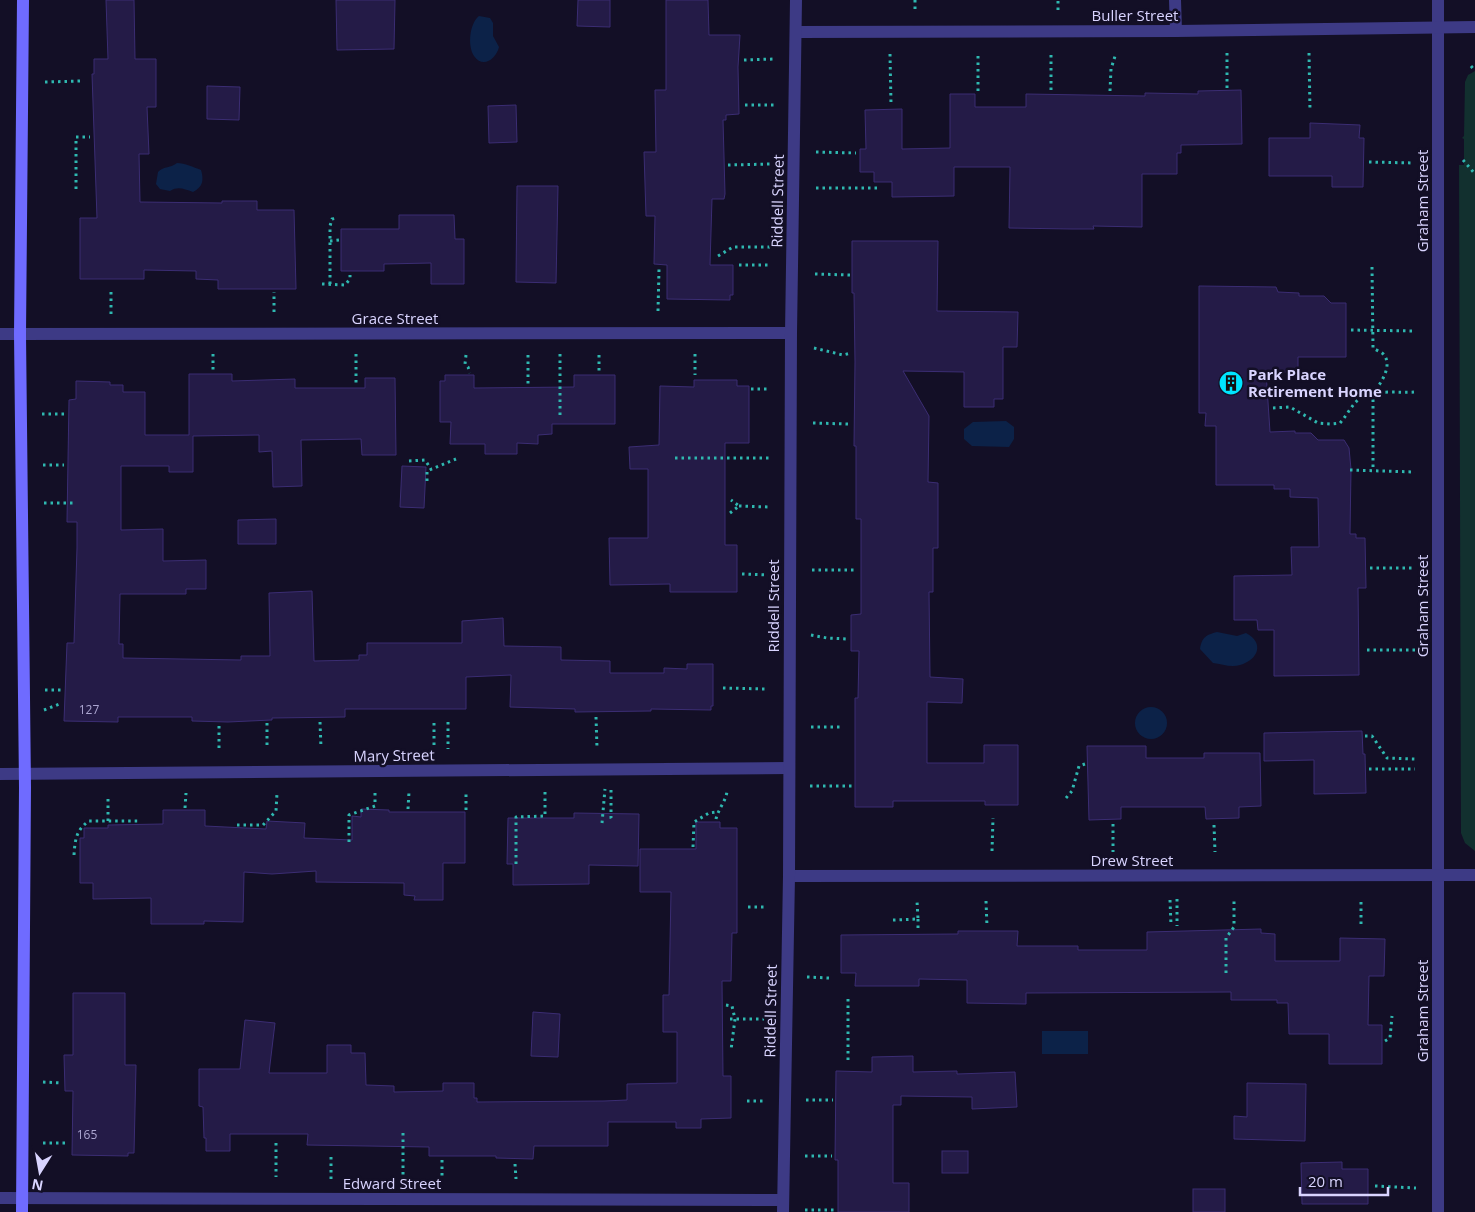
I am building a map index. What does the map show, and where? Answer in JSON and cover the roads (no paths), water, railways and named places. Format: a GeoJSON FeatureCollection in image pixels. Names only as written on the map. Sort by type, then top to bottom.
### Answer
{"type":"FeatureCollection","features":[{"type":"Feature","properties":{"kind":"main road"},"geometry":{"type":"LineString","coordinates":[[22,1212],[25,774],[20,334],[23,0]]}},
{"type":"Feature","properties":{"kind":"street","name":"Riddell Street"},"geometry":{"type":"LineString","coordinates":[[783,1206],[789,876],[791,333],[796,0]]}},
{"type":"Feature","properties":{"kind":"street"},"geometry":{"type":"LineString","coordinates":[[1175,0],[1176,31]]}},
{"type":"Feature","properties":{"kind":"street","name":"Graham Street"},"geometry":{"type":"LineString","coordinates":[[1438,0],[1438,1212]]}},
{"type":"Feature","properties":{"kind":"street","name":"Buller Street"},"geometry":{"type":"LineString","coordinates":[[796,32],[1176,31],[1475,27]]}},
{"type":"Feature","properties":{"kind":"street","name":"Grace Street"},"geometry":{"type":"LineString","coordinates":[[0,334],[791,333]]}},
{"type":"Feature","properties":{"kind":"street","name":"Mary Street"},"geometry":{"type":"LineString","coordinates":[[0,774],[789,768]]}},
{"type":"Feature","properties":{"kind":"street","name":"Drew Street"},"geometry":{"type":"LineString","coordinates":[[789,876],[1475,875]]}},
{"type":"Feature","properties":{"kind":"street","name":"Edward Street"},"geometry":{"type":"LineString","coordinates":[[0,1198],[783,1206]]}},
{"type":"Feature","properties":{"kind":"water"},"geometry":{"type":"Polygon","coordinates":[[[479,16],[490,18],[493,23],[493,36],[499,47],[492,59],[485,62],[481,62],[474,56],[470,40],[473,24],[479,16]]]}},
{"type":"Feature","properties":{"kind":"water"},"geometry":{"type":"Polygon","coordinates":[[[177,163],[186,164],[201,170],[202,183],[199,188],[193,192],[178,188],[170,191],[160,189],[156,184],[158,172],[177,163]]]}},
{"type":"Feature","properties":{"kind":"water"},"geometry":{"type":"Polygon","coordinates":[[[1006,421],[1014,427],[1014,439],[1009,447],[972,446],[964,439],[964,429],[973,422],[1006,421]]]}},
{"type":"Feature","properties":{"kind":"water"},"geometry":{"type":"Polygon","coordinates":[[[1217,632],[1237,636],[1246,633],[1256,642],[1257,651],[1255,655],[1246,663],[1237,666],[1213,663],[1200,649],[1205,637],[1217,632]]]}},
{"type":"Feature","properties":{"kind":"water"},"geometry":{"type":"Polygon","coordinates":[[[1151,707],[1163,711],[1167,723],[1163,735],[1151,739],[1139,735],[1135,723],[1139,711],[1151,707]]]}},
{"type":"Feature","properties":{"kind":"water"},"geometry":{"type":"Polygon","coordinates":[[[1042,1031],[1088,1031],[1088,1054],[1042,1054],[1042,1031]]]}},
{"type":"Feature","properties":{"kind":"place","name":"Park Place Retirement Home"},"geometry":{"type":"Point","coordinates":[1231,383]}}]}
